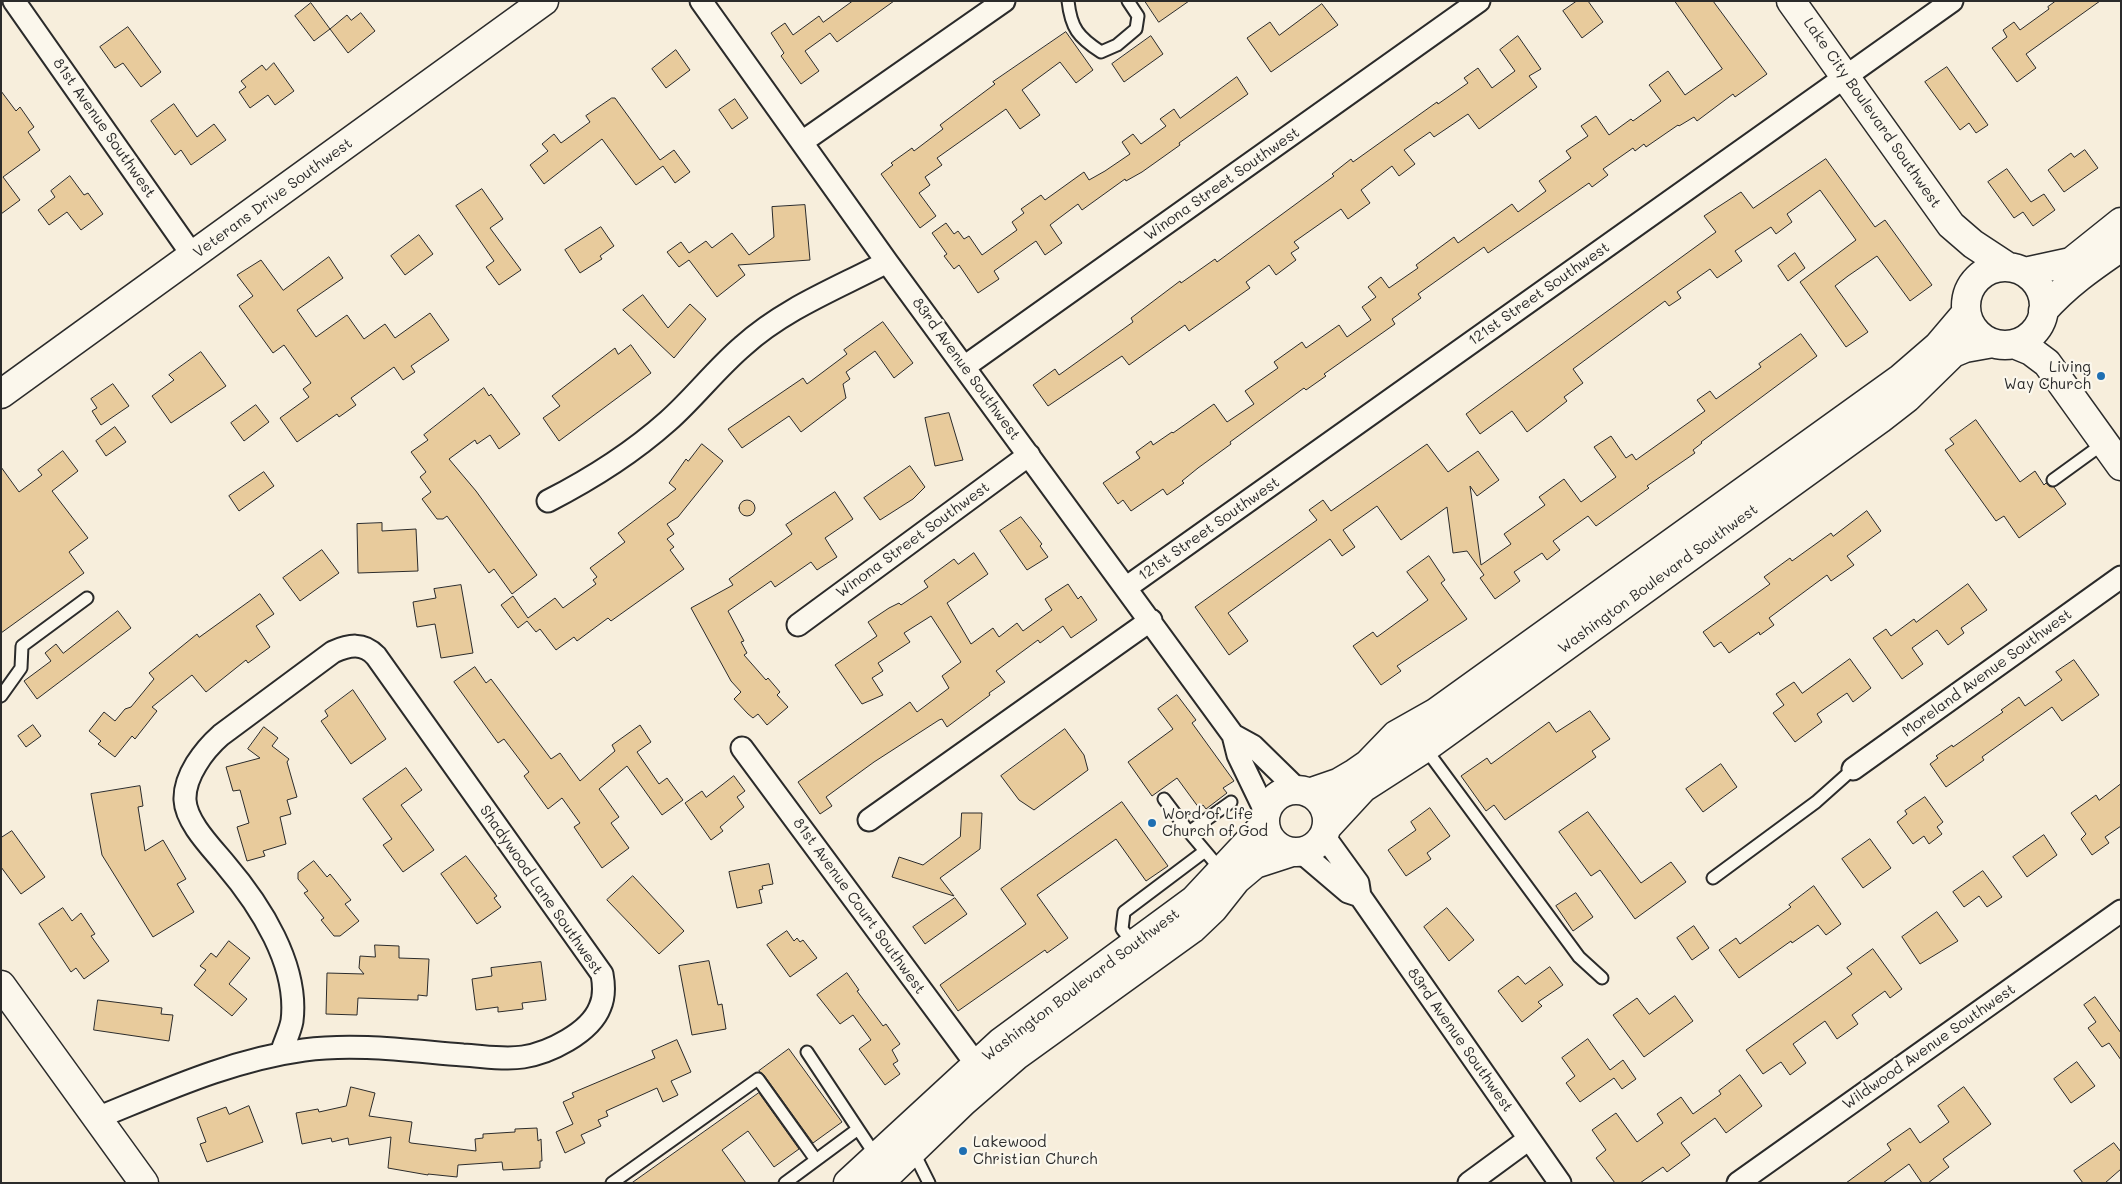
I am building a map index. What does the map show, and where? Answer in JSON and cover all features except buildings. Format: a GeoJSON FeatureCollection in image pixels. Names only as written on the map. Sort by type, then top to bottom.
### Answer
{"type":"FeatureCollection","features":[{"type":"Feature","properties":{"kind":"main road","name":"Veterans Drive Southwest"},"geometry":{"type":"LineString","coordinates":[[1,394],[544,1]]}},
{"type":"Feature","properties":{"kind":"main road","name":"Lake City Boulevard Southwest"},"geometry":{"type":"LineString","coordinates":[[1791,1],[1951,226],[1973,244],[2016,270]]}},
{"type":"Feature","properties":{"kind":"main road"},"geometry":{"type":"LineString","coordinates":[[2121,222],[2071,262],[2016,270],[1988,271],[1977,278],[1970,288],[1966,306],[1970,325],[1978,335],[2031,351],[2047,363],[2121,466]]}},
{"type":"Feature","properties":{"kind":"main road","name":"Lake City Boulevard Southwest"},"geometry":{"type":"LineString","coordinates":[[1951,226],[1964,272],[1966,306]]}},
{"type":"Feature","properties":{"kind":"main road"},"geometry":{"type":"LineString","coordinates":[[2004,344],[2026,339],[2036,330],[2043,314],[2058,294],[2093,265],[2121,247]]}},
{"type":"Feature","properties":{"kind":"main road"},"geometry":{"type":"LineString","coordinates":[[2016,270],[2035,281],[2042,292],[2042,341],[2047,363]]}},
{"type":"Feature","properties":{"kind":"main road","name":"Washington Boulevard Southwest"},"geometry":{"type":"LineString","coordinates":[[1303,792],[1338,783],[1368,764],[1396,735],[1435,713],[1892,384],[1938,346],[1966,306]]}},
{"type":"Feature","properties":{"kind":"main road","name":"Washington Boulevard Southwest"},"geometry":{"type":"LineString","coordinates":[[1325,831],[1363,788],[1425,748],[1880,419],[1907,398],[1953,353],[1965,348],[2004,344]]}},
{"type":"Feature","properties":{"kind":"main road"},"geometry":{"type":"LineString","coordinates":[[1288,792],[1303,792],[1321,803],[1325,811],[1325,831],[1310,849],[1297,852],[1282,849],[1274,843],[1266,819],[1271,804],[1278,796],[1288,792]]}},
{"type":"Feature","properties":{"kind":"main road","name":"Washington Boulevard Southwest"},"geometry":{"type":"LineString","coordinates":[[878,1170],[976,1064],[1001,1042],[1194,900],[1213,861],[1266,819]]}},
{"type":"Feature","properties":{"kind":"main road","name":"Washington Boulevard Southwest"},"geometry":{"type":"LineString","coordinates":[[848,1183],[878,1170],[913,1151],[963,1102],[1016,1056],[1192,929],[1213,909],[1236,880],[1255,864],[1297,852]]}},
{"type":"Feature","properties":{"kind":"main road"},"geometry":{"type":"LineString","coordinates":[[1,985],[144,1183]]}},
{"type":"Feature","properties":{"kind":"street","name":"81st Avenue Southwest"},"geometry":{"type":"LineString","coordinates":[[14,1],[193,256]]}},
{"type":"Feature","properties":{"kind":"street","name":"83rd Avenue Southwest"},"geometry":{"type":"LineString","coordinates":[[701,1],[887,262],[1233,734],[1238,756],[1266,819]]}},
{"type":"Feature","properties":{"kind":"street"},"geometry":{"type":"LineString","coordinates":[[802,142],[1004,1]]}},
{"type":"Feature","properties":{"kind":"street","name":"Winona Street Southwest"},"geometry":{"type":"LineString","coordinates":[[964,367],[1479,1]]}},
{"type":"Feature","properties":{"kind":"street","name":"121st Street Southwest"},"geometry":{"type":"LineString","coordinates":[[1127,587],[1952,1]]}},
{"type":"Feature","properties":{"kind":"street"},"geometry":{"type":"LineString","coordinates":[[548,501],[592,478],[642,442],[669,420],[743,345],[779,318],[887,262]]}},
{"type":"Feature","properties":{"kind":"street","name":"Winona Street Southwest"},"geometry":{"type":"LineString","coordinates":[[798,625],[1029,455]]}},
{"type":"Feature","properties":{"kind":"street","name":"Moreland Avenue Southwest"},"geometry":{"type":"LineString","coordinates":[[1853,769],[2121,577]]}},
{"type":"Feature","properties":{"kind":"street"},"geometry":{"type":"LineString","coordinates":[[869,820],[1151,620]]}},
{"type":"Feature","properties":{"kind":"street","name":"Shadywood Lane Southwest"},"geometry":{"type":"LineString","coordinates":[[96,1118],[231,1066],[305,1050],[356,1047],[506,1058],[523,1057],[541,1053],[566,1042],[591,1021],[600,1008],[603,998],[602,974],[376,656],[370,650],[355,645],[345,646],[333,652],[221,735],[205,749],[186,786],[185,802],[195,828],[255,906],[279,949],[287,970],[292,992],[292,1022],[281,1054]]}},
{"type":"Feature","properties":{"kind":"street","name":"83rd Avenue Southwest"},"geometry":{"type":"LineString","coordinates":[[1233,734],[1253,746],[1303,792]]}},
{"type":"Feature","properties":{"kind":"street","name":"81st Avenue Court Southwest"},"geometry":{"type":"LineString","coordinates":[[742,748],[976,1064]]}},
{"type":"Feature","properties":{"kind":"street","name":"83rd Avenue Southwest"},"geometry":{"type":"LineString","coordinates":[[1325,831],[1358,883],[1360,896],[1560,1183]]}},
{"type":"Feature","properties":{"kind":"street","name":"83rd Avenue Southwest"},"geometry":{"type":"LineString","coordinates":[[1297,852],[1348,892],[1360,896]]}},
{"type":"Feature","properties":{"kind":"street","name":"Wildwood Avenue Southwest"},"geometry":{"type":"LineString","coordinates":[[1738,1183],[2121,911]]}},
{"type":"Feature","properties":{"kind":"street"},"geometry":{"type":"LineString","coordinates":[[1469,1183],[1529,1139]]}},
{"type":"Feature","properties":{"kind":"lane"},"geometry":{"type":"LineString","coordinates":[[1068,1],[1070,22],[1087,43],[1101,52],[1117,45],[1136,29],[1138,16],[1128,1]]}},
{"type":"Feature","properties":{"kind":"lane"},"geometry":{"type":"LineString","coordinates":[[2053,480],[2104,443]]}},
{"type":"Feature","properties":{"kind":"lane"},"geometry":{"type":"LineString","coordinates":[[1,696],[21,668],[22,646],[88,598]]}},
{"type":"Feature","properties":{"kind":"lane"},"geometry":{"type":"LineString","coordinates":[[1425,748],[1579,957],[1602,978]]}},
{"type":"Feature","properties":{"kind":"lane"},"geometry":{"type":"LineString","coordinates":[[1713,878],[1816,802],[1853,769]]}},
{"type":"Feature","properties":{"kind":"lane"},"geometry":{"type":"LineString","coordinates":[[1164,799],[1213,861]]}},
{"type":"Feature","properties":{"kind":"lane"},"geometry":{"type":"LineString","coordinates":[[1189,832],[1231,802]]}},
{"type":"Feature","properties":{"kind":"lane"},"geometry":{"type":"LineString","coordinates":[[807,1052],[858,1129],[878,1170]]}},
{"type":"Feature","properties":{"kind":"lane"},"geometry":{"type":"LineString","coordinates":[[612,1183],[758,1079],[816,1160]]}},
{"type":"Feature","properties":{"kind":"lane"},"geometry":{"type":"LineString","coordinates":[[785,1183],[858,1129]]}},
{"type":"Feature","properties":{"kind":"lane"},"geometry":{"type":"LineString","coordinates":[[913,1151],[929,1183]]}},
{"type":"Feature","properties":{"kind":"place","name":"Living Way Church"},"geometry":{"type":"Point","coordinates":[2101,376]}},
{"type":"Feature","properties":{"kind":"place","name":"Word of Life Church of God"},"geometry":{"type":"Point","coordinates":[1152,823]}},
{"type":"Feature","properties":{"kind":"place","name":"Lakewood Christian Church"},"geometry":{"type":"Point","coordinates":[963,1151]}}]}
